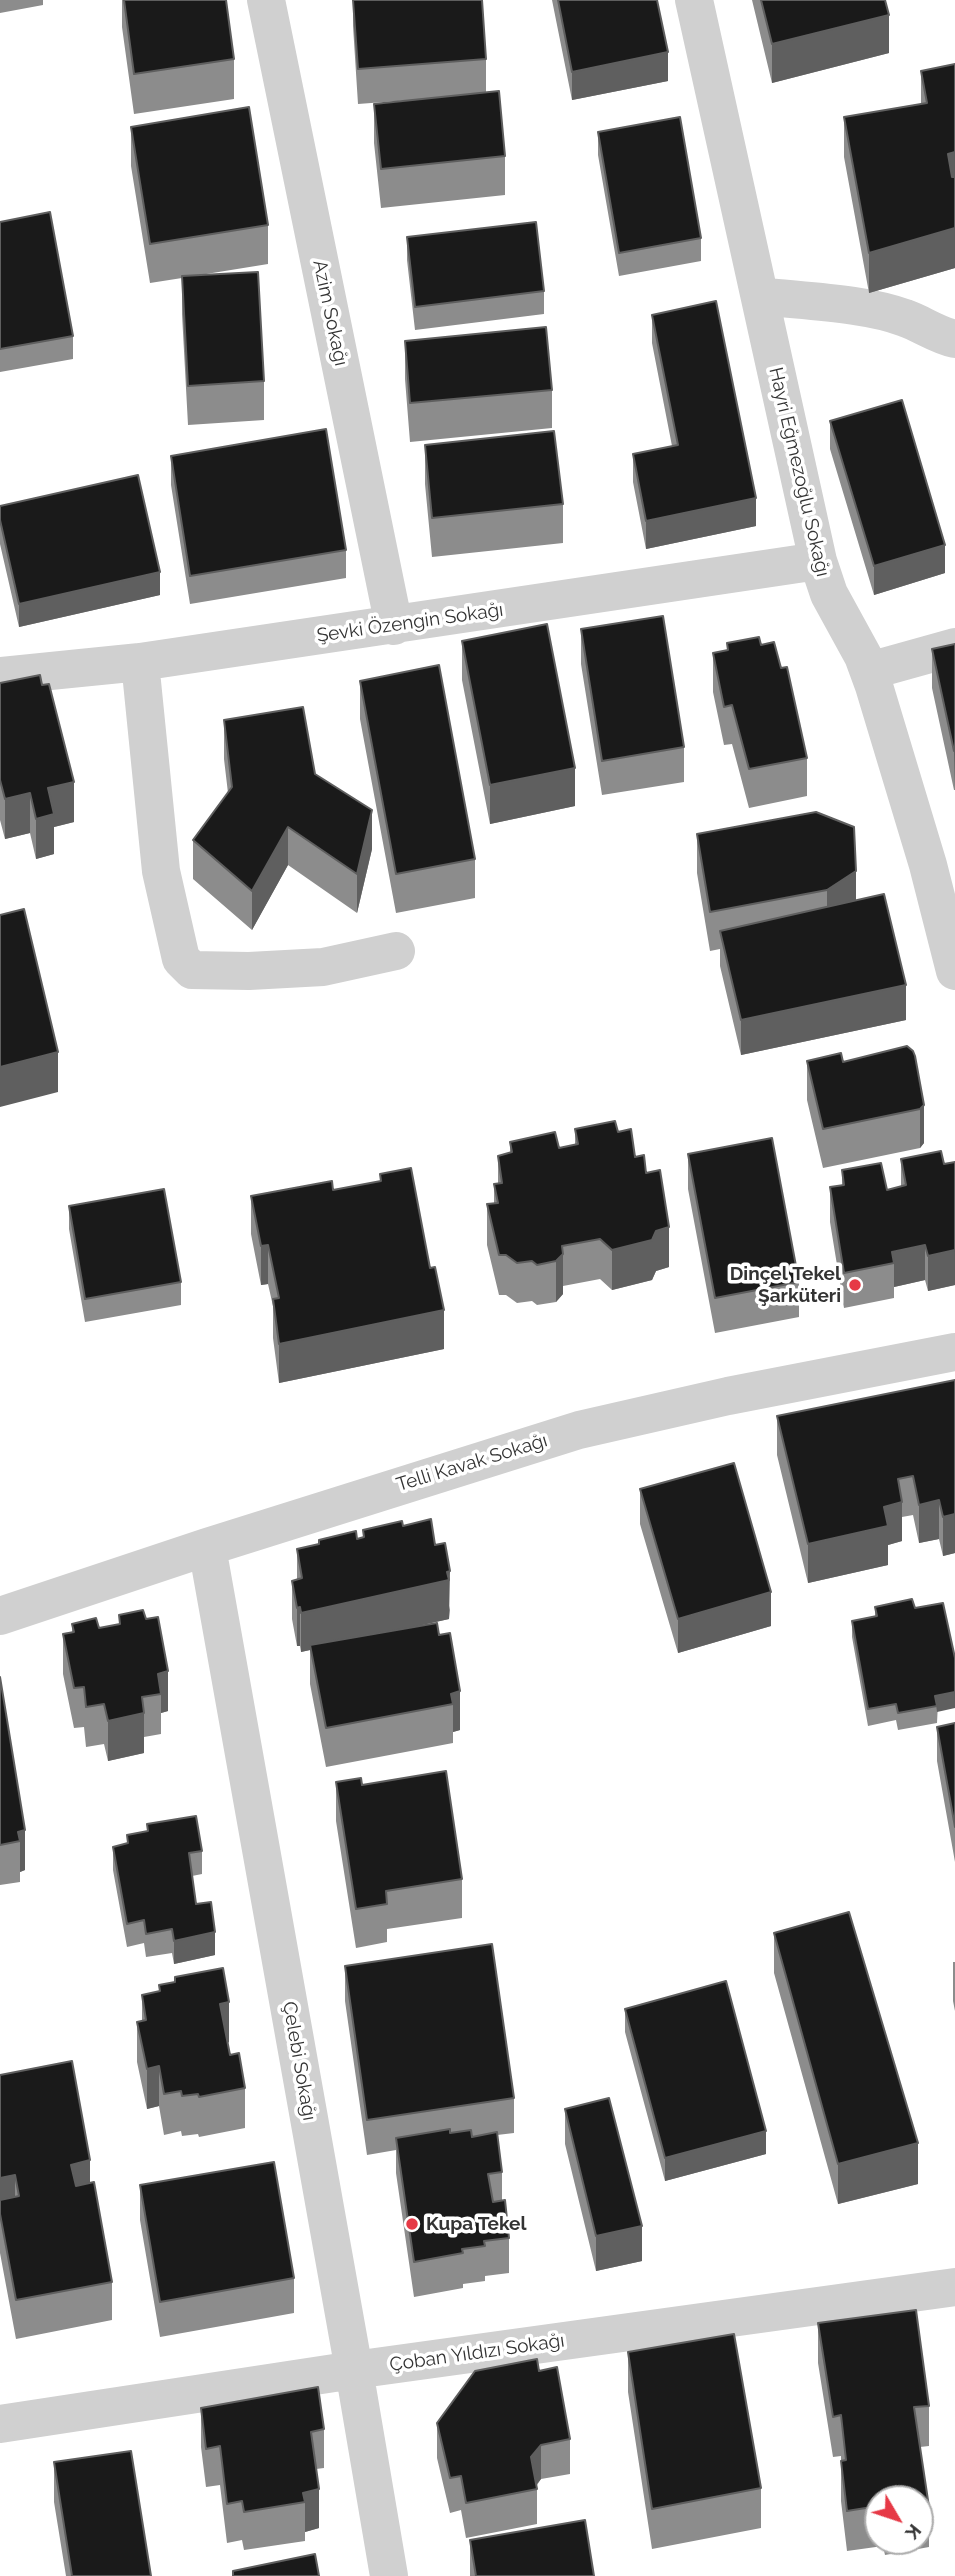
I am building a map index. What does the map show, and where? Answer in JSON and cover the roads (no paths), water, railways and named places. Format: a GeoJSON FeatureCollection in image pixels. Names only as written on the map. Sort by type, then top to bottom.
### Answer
{"type":"FeatureCollection","features":[{"type":"Feature","properties":{"kind":"street","name":"Azim Sokağı"},"geometry":{"type":"LineString","coordinates":[[266,0],[394,626]]}},
{"type":"Feature","properties":{"kind":"street","name":"Hayri Eğmezoğlu Sokağı"},"geometry":{"type":"LineString","coordinates":[[694,0],[818,561],[829,594],[869,671],[931,875],[955,971]]}},
{"type":"Feature","properties":{"kind":"street"},"geometry":{"type":"LineString","coordinates":[[760,296],[857,307],[904,317],[942,336],[955,339]]}},
{"type":"Feature","properties":{"kind":"street","name":"Şevki Özengin Sokağı"},"geometry":{"type":"LineString","coordinates":[[0,676],[139,662],[818,561]]}},
{"type":"Feature","properties":{"kind":"street"},"geometry":{"type":"LineString","coordinates":[[869,671],[955,647]]}},
{"type":"Feature","properties":{"kind":"street"},"geometry":{"type":"LineString","coordinates":[[139,662],[161,871],[181,959],[192,970],[249,971],[323,967],[397,951]]}},
{"type":"Feature","properties":{"kind":"street","name":"Telli Kavak Sokağı"},"geometry":{"type":"LineString","coordinates":[[0,1616],[207,1546],[579,1430],[728,1396],[955,1353]]}},
{"type":"Feature","properties":{"kind":"street","name":"Çelebi Sokağı"},"geometry":{"type":"LineString","coordinates":[[207,1546],[355,2370],[389,2576]]}},
{"type":"Feature","properties":{"kind":"street","name":"Çoban Yıldızı Sokağı"},"geometry":{"type":"LineString","coordinates":[[0,2424],[355,2370],[955,2287]]}},
{"type":"Feature","properties":{"kind":"place","name":"Dinçel Tekel Şarküteri"},"geometry":{"type":"Point","coordinates":[855,1285]}},
{"type":"Feature","properties":{"kind":"place","name":"Kupa Tekel"},"geometry":{"type":"Point","coordinates":[412,2224]}}]}
